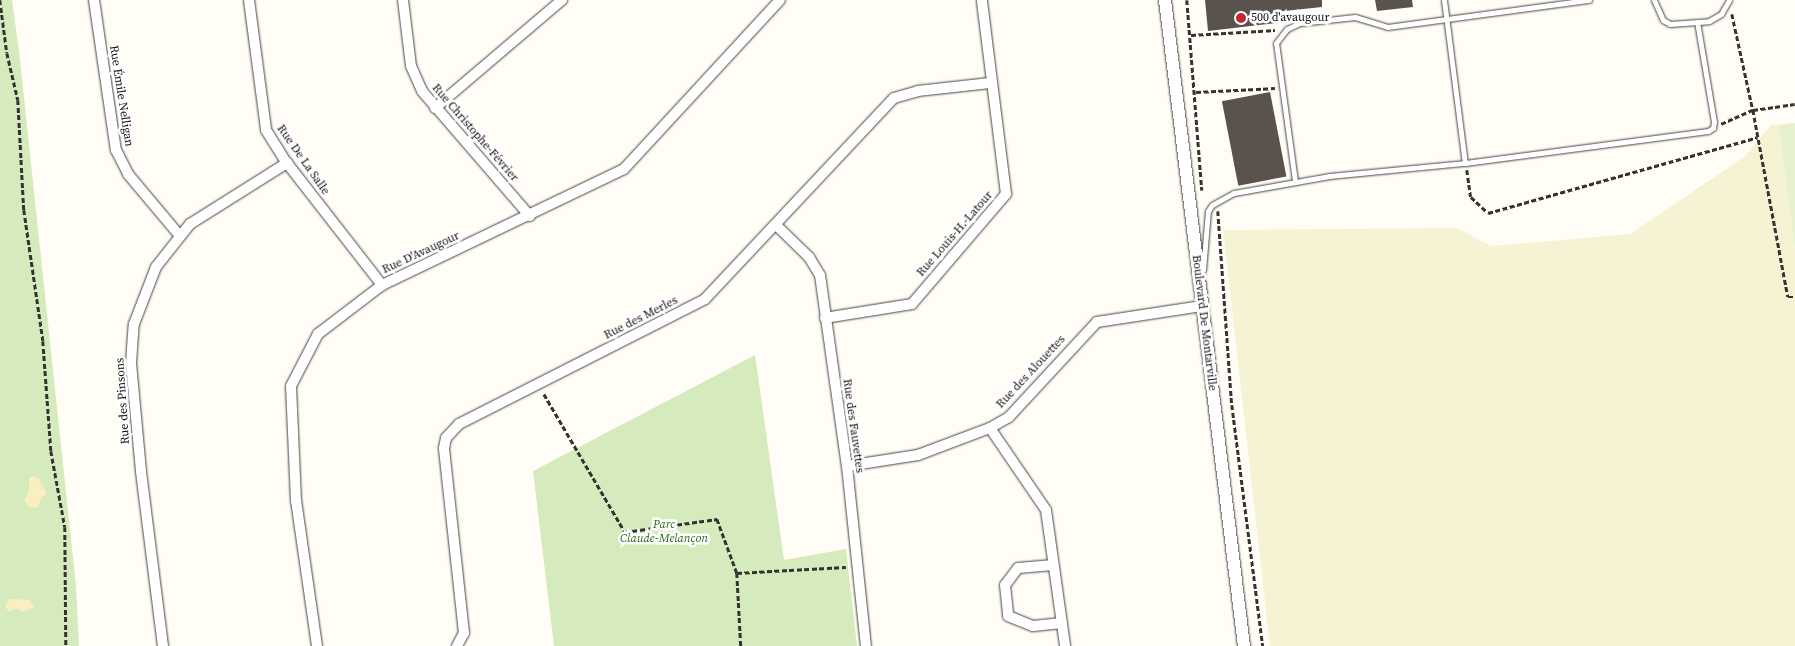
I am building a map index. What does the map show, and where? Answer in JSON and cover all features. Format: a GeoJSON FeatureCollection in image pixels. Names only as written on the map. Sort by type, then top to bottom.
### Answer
{"type":"FeatureCollection","features":[{"type":"Feature","properties":{"kind":"street","name":"Rue Émile Nelligan"},"geometry":{"type":"LineString","coordinates":[[94,0],[116,150],[128,174],[180,236]]}},
{"type":"Feature","properties":{"kind":"street","name":"Rue De La Salle"},"geometry":{"type":"LineString","coordinates":[[249,0],[266,130],[287,163],[382,285]]}},
{"type":"Feature","properties":{"kind":"street","name":"Rue Christophe-Février"},"geometry":{"type":"LineString","coordinates":[[403,0],[411,66],[422,91],[530,216]]}},
{"type":"Feature","properties":{"kind":"street"},"geometry":{"type":"LineString","coordinates":[[435,108],[562,0]]}},
{"type":"Feature","properties":{"kind":"street","name":"Rue D'Avaugour"},"geometry":{"type":"LineString","coordinates":[[317,646],[296,501],[291,386],[318,334],[382,285],[530,216],[624,169],[780,0]]}},
{"type":"Feature","properties":{"kind":"street","name":"Rue Louis-H.-Latour"},"geometry":{"type":"LineString","coordinates":[[825,318],[912,304],[1006,194],[990,82],[982,0]]}},
{"type":"Feature","properties":{"kind":"street","name":"Boulevard De Montarville"},"geometry":{"type":"LineString","coordinates":[[1165,0],[1244,646]]}},
{"type":"Feature","properties":{"kind":"street","name":"Rue des Merles"},"geometry":{"type":"LineString","coordinates":[[457,646],[464,633],[445,464],[446,438],[459,424],[705,299],[777,226],[894,98],[905,93],[990,82]]}},
{"type":"Feature","properties":{"kind":"street","name":"Rue des Pinsons"},"geometry":{"type":"LineString","coordinates":[[163,646],[140,471],[131,363],[134,324],[156,267],[190,224],[287,163]]}},
{"type":"Feature","properties":{"kind":"street","name":"Rue des Fauvettes"},"geometry":{"type":"LineString","coordinates":[[777,226],[809,257],[820,275],[847,466],[866,646]]}},
{"type":"Feature","properties":{"kind":"street","name":"Rue des Alouettes"},"geometry":{"type":"LineString","coordinates":[[847,466],[918,455],[990,428],[1009,417],[1096,322],[1202,306]]}},
{"type":"Feature","properties":{"kind":"street"},"geometry":{"type":"LineString","coordinates":[[990,428],[1046,510],[1065,646]]}},
{"type":"Feature","properties":{"kind":"street"},"geometry":{"type":"LineString","coordinates":[[1053,565],[1018,568],[1004,584],[1008,616],[1032,626],[1062,623]]}},
{"type":"Feature","properties":{"kind":"lane"},"geometry":{"type":"LineString","coordinates":[[1444,0],[1465,163]]}},
{"type":"Feature","properties":{"kind":"lane"},"geometry":{"type":"LineString","coordinates":[[1295,181],[1276,43],[1286,29],[1300,23],[1354,17],[1388,27],[1589,0]]}},
{"type":"Feature","properties":{"kind":"lane"},"geometry":{"type":"LineString","coordinates":[[1654,0],[1665,22],[1697,22],[1717,17],[1729,1]]}},
{"type":"Feature","properties":{"kind":"lane"},"geometry":{"type":"LineString","coordinates":[[1200,285],[1206,218],[1212,205],[1234,193],[1295,181],[1465,163],[1708,131],[1713,128],[1697,22]]}},
{"type":"Feature","properties":{"kind":"path"},"geometry":{"type":"LineString","coordinates":[[0,0],[7,53],[18,100],[24,210],[42,341],[51,451],[65,526],[66,646]]}},
{"type":"Feature","properties":{"kind":"path"},"geometry":{"type":"LineString","coordinates":[[1187,0],[1196,92],[1202,195]]}},
{"type":"Feature","properties":{"kind":"path"},"geometry":{"type":"LineString","coordinates":[[1729,1],[1753,110],[1788,297],[1795,297]]}},
{"type":"Feature","properties":{"kind":"path"},"geometry":{"type":"LineString","coordinates":[[1190,36],[1286,29]]}},
{"type":"Feature","properties":{"kind":"path"},"geometry":{"type":"LineString","coordinates":[[1196,92],[1282,88]]}},
{"type":"Feature","properties":{"kind":"path"},"geometry":{"type":"LineString","coordinates":[[1713,128],[1753,110],[1795,104]]}},
{"type":"Feature","properties":{"kind":"path"},"geometry":{"type":"LineString","coordinates":[[1465,163],[1471,197],[1488,213],[1758,137]]}},
{"type":"Feature","properties":{"kind":"path","name":"Boulevard De Montarville"},"geometry":{"type":"LineString","coordinates":[[1215,208],[1221,215],[1219,235],[1232,406],[1263,646]]}},
{"type":"Feature","properties":{"kind":"path"},"geometry":{"type":"LineString","coordinates":[[538,384],[625,532],[717,519],[738,573],[741,646]]}},
{"type":"Feature","properties":{"kind":"path"},"geometry":{"type":"LineString","coordinates":[[738,573],[857,566]]}},
{"type":"Feature","properties":{"kind":"shaded area"},"geometry":{"type":"Polygon","coordinates":[[[1795,123],[1795,646],[1270,646],[1223,230],[1457,228],[1491,246],[1630,234],[1744,157],[1771,125],[1795,123]]]}},
{"type":"Feature","properties":{"kind":"green space"},"geometry":{"type":"Polygon","coordinates":[[[0,0],[12,0],[19,51],[76,586],[79,646],[0,646],[0,0]]]}},
{"type":"Feature","properties":{"kind":"green space"},"geometry":{"type":"Polygon","coordinates":[[[1795,123],[1795,247],[1779,125],[1795,123]]]}},
{"type":"Feature","properties":{"kind":"green space","name":"Parc Claude-Melançon"},"geometry":{"type":"Polygon","coordinates":[[[755,355],[784,560],[846,549],[857,646],[554,646],[533,471],[755,355]]]}},
{"type":"Feature","properties":{"kind":"sand"},"geometry":{"type":"Polygon","coordinates":[[[33,476],[39,479],[47,494],[41,498],[38,507],[30,508],[24,501],[29,491],[29,478],[33,476]]]}},
{"type":"Feature","properties":{"kind":"sand"},"geometry":{"type":"Polygon","coordinates":[[[10,599],[29,600],[34,607],[23,612],[16,608],[9,612],[5,606],[10,599]]]}},
{"type":"Feature","properties":{"kind":"building","name":"500 d'avaugour"},"geometry":{"type":"Polygon","coordinates":[[[1205,0],[1322,0],[1322,7],[1275,12],[1276,23],[1208,31],[1205,0]]]}},
{"type":"Feature","properties":{"kind":"building"},"geometry":{"type":"Polygon","coordinates":[[[1375,0],[1412,0],[1413,7],[1377,11],[1375,0]]]}},
{"type":"Feature","properties":{"kind":"building"},"geometry":{"type":"Polygon","coordinates":[[[1270,92],[1286,176],[1238,186],[1222,101],[1270,92]]]}},
{"type":"Feature","properties":{"kind":"place","name":"500 d'avaugour"},"geometry":{"type":"Point","coordinates":[1241,18]}}]}
